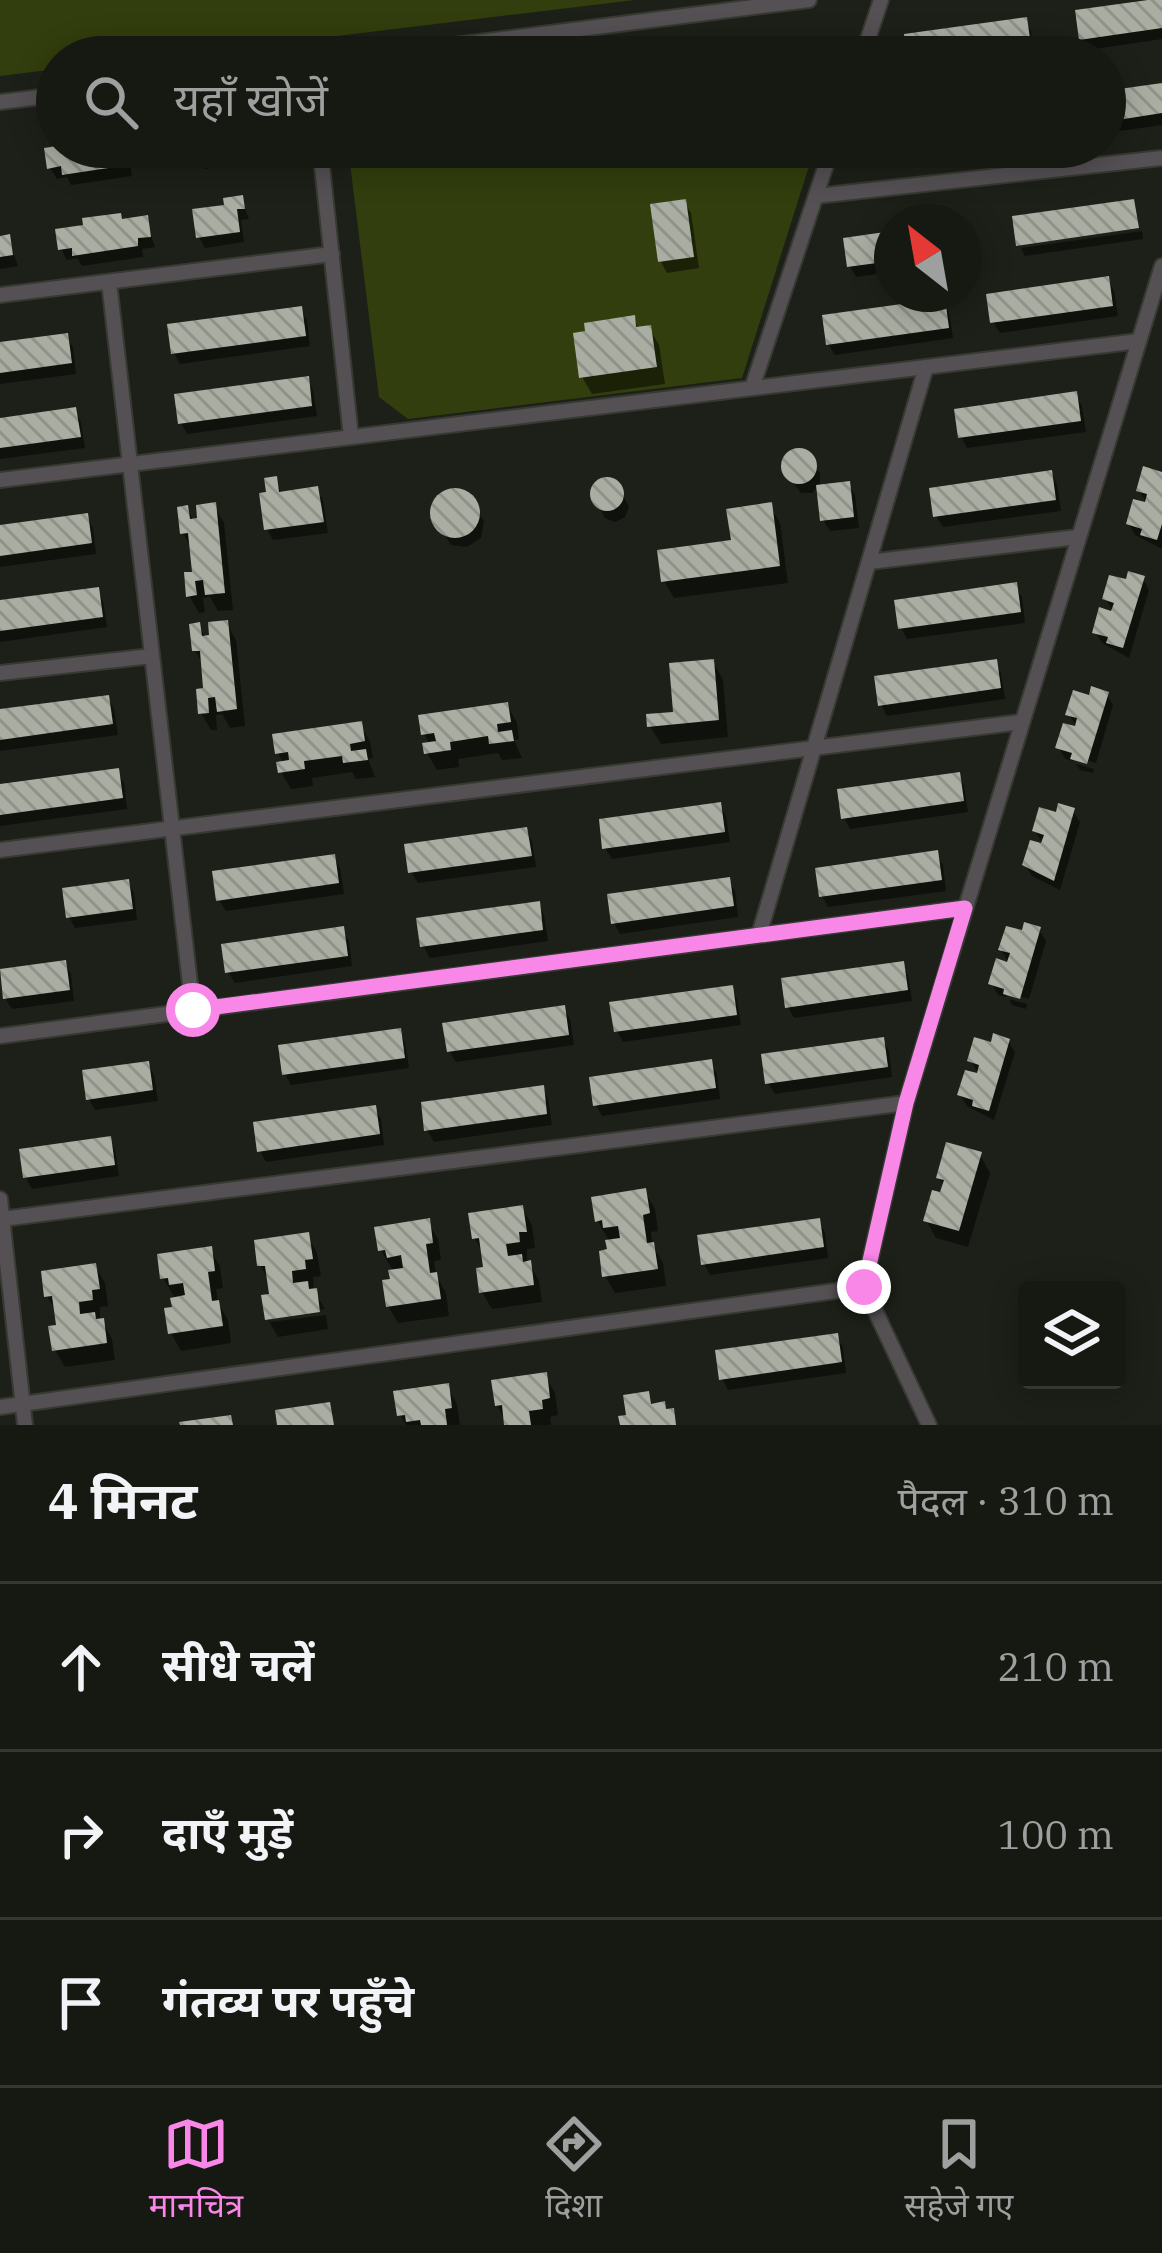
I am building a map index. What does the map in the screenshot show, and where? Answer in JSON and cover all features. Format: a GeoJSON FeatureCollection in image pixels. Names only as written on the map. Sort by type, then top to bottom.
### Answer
{"type":"FeatureCollection","features":[{"type":"Feature","properties":{"kind":"lane"},"geometry":{"type":"LineString","coordinates":[[527,36],[809,0]]}},
{"type":"Feature","properties":{"kind":"lane"},"geometry":{"type":"LineString","coordinates":[[869,36],[881,0]]}},
{"type":"Feature","properties":{"kind":"lane"},"geometry":{"type":"LineString","coordinates":[[0,102],[36,98]]}},
{"type":"Feature","properties":{"kind":"lane"},"geometry":{"type":"LineString","coordinates":[[1126,162],[1162,158]]}},
{"type":"Feature","properties":{"kind":"lane"},"geometry":{"type":"LineString","coordinates":[[322,168],[351,437]]}},
{"type":"Feature","properties":{"kind":"lane"},"geometry":{"type":"LineString","coordinates":[[752,388],[825,168]]}},
{"type":"Feature","properties":{"kind":"lane"},"geometry":{"type":"LineString","coordinates":[[816,196],[1071,168]]}},
{"type":"Feature","properties":{"kind":"lane"},"geometry":{"type":"LineString","coordinates":[[0,295],[332,254]]}},
{"type":"Feature","properties":{"kind":"lane"},"geometry":{"type":"LineString","coordinates":[[929,1425],[864,1287],[906,1103],[1162,266]]}},
{"type":"Feature","properties":{"kind":"lane"},"geometry":{"type":"LineString","coordinates":[[109,282],[193,1010]]}},
{"type":"Feature","properties":{"kind":"lane"},"geometry":{"type":"LineString","coordinates":[[0,479],[1139,340]]}},
{"type":"Feature","properties":{"kind":"lane"},"geometry":{"type":"LineString","coordinates":[[759,935],[926,367]]}},
{"type":"Feature","properties":{"kind":"lane"},"geometry":{"type":"LineString","coordinates":[[868,562],[1078,537]]}},
{"type":"Feature","properties":{"kind":"lane"},"geometry":{"type":"LineString","coordinates":[[0,673],[152,656]]}},
{"type":"Feature","properties":{"kind":"lane"},"geometry":{"type":"LineString","coordinates":[[0,850],[1022,722]]}},
{"type":"Feature","properties":{"kind":"lane"},"geometry":{"type":"LineString","coordinates":[[0,1036],[965,908]]}},
{"type":"Feature","properties":{"kind":"lane"},"geometry":{"type":"LineString","coordinates":[[2,1219],[906,1103]]}},
{"type":"Feature","properties":{"kind":"lane"},"geometry":{"type":"LineString","coordinates":[[0,1198],[25,1425]]}},
{"type":"Feature","properties":{"kind":"lane"},"geometry":{"type":"LineString","coordinates":[[0,1407],[864,1287]]}},
{"type":"Feature","properties":{"kind":"green space"},"geometry":{"type":"Polygon","coordinates":[[[0,0],[635,0],[336,36],[36,36],[36,72],[0,76],[0,0]]]}},
{"type":"Feature","properties":{"kind":"green space"},"geometry":{"type":"Polygon","coordinates":[[[351,168],[808,168],[742,378],[408,419],[379,397],[351,168]]]}},
{"type":"Feature","properties":{"kind":"building"},"geometry":{"type":"Polygon","coordinates":[[[1162,0],[1162,28],[1078,36],[1075,10],[1162,0]]]}},
{"type":"Feature","properties":{"kind":"building"},"geometry":{"type":"Polygon","coordinates":[[[1027,17],[1030,36],[904,36],[1027,17]]]}},
{"type":"Feature","properties":{"kind":"building"},"geometry":{"type":"Polygon","coordinates":[[[1162,83],[1162,113],[1126,119],[1126,88],[1162,83]]]}},
{"type":"Feature","properties":{"kind":"building"},"geometry":{"type":"Polygon","coordinates":[[[61,168],[108,168],[62,175],[61,168]]]}},
{"type":"Feature","properties":{"kind":"building"},"geometry":{"type":"Polygon","coordinates":[[[243,195],[245,209],[237,209],[240,232],[196,238],[192,209],[224,205],[223,198],[243,195]]]}},
{"type":"Feature","properties":{"kind":"building"},"geometry":{"type":"Polygon","coordinates":[[[686,199],[694,257],[658,262],[650,204],[686,199]]]}},
{"type":"Feature","properties":{"kind":"building"},"geometry":{"type":"Polygon","coordinates":[[[1134,199],[1139,228],[1016,246],[1012,216],[1134,199]]]}},
{"type":"Feature","properties":{"kind":"building"},"geometry":{"type":"Polygon","coordinates":[[[121,213],[122,219],[148,215],[151,237],[138,238],[138,246],[72,256],[72,248],[58,250],[55,229],[83,225],[82,218],[121,213]]]}},
{"type":"Feature","properties":{"kind":"building"},"geometry":{"type":"Polygon","coordinates":[[[10,234],[13,255],[0,257],[0,236],[10,234]]]}},
{"type":"Feature","properties":{"kind":"building"},"geometry":{"type":"Polygon","coordinates":[[[874,234],[874,263],[847,267],[843,238],[874,234]]]}},
{"type":"Feature","properties":{"kind":"building"},"geometry":{"type":"Polygon","coordinates":[[[1109,276],[1113,306],[990,323],[986,294],[1109,276]]]}},
{"type":"Feature","properties":{"kind":"building"},"geometry":{"type":"Polygon","coordinates":[[[302,306],[306,336],[171,354],[167,324],[302,306]]]}},
{"type":"Feature","properties":{"kind":"building"},"geometry":{"type":"Polygon","coordinates":[[[874,308],[874,312],[947,312],[949,328],[826,345],[822,315],[874,308]]]}},
{"type":"Feature","properties":{"kind":"building"},"geometry":{"type":"Polygon","coordinates":[[[635,315],[636,327],[651,325],[657,367],[579,378],[573,333],[585,331],[584,323],[635,315]]]}},
{"type":"Feature","properties":{"kind":"building"},"geometry":{"type":"Polygon","coordinates":[[[68,333],[72,363],[0,373],[0,342],[68,333]]]}},
{"type":"Feature","properties":{"kind":"building"},"geometry":{"type":"Polygon","coordinates":[[[309,376],[312,406],[178,424],[174,394],[309,376]]]}},
{"type":"Feature","properties":{"kind":"building"},"geometry":{"type":"Polygon","coordinates":[[[1077,391],[1081,421],[958,438],[954,409],[1077,391]]]}},
{"type":"Feature","properties":{"kind":"building"},"geometry":{"type":"Polygon","coordinates":[[[76,407],[81,437],[0,448],[0,418],[76,407]]]}},
{"type":"Feature","properties":{"kind":"building"},"geometry":{"type":"Polygon","coordinates":[[[799,448],[811,454],[817,466],[811,478],[799,484],[787,478],[781,466],[787,454],[799,448]]]}},
{"type":"Feature","properties":{"kind":"building"},"geometry":{"type":"Polygon","coordinates":[[[1143,466],[1162,472],[1162,524],[1157,540],[1126,524],[1133,499],[1145,502],[1147,494],[1136,491],[1143,466]]]}},
{"type":"Feature","properties":{"kind":"building"},"geometry":{"type":"Polygon","coordinates":[[[1052,470],[1056,500],[933,517],[929,488],[1052,470]]]}},
{"type":"Feature","properties":{"kind":"building"},"geometry":{"type":"Polygon","coordinates":[[[277,476],[279,492],[318,486],[324,522],[264,530],[259,493],[266,492],[264,478],[277,476]]]}},
{"type":"Feature","properties":{"kind":"building"},"geometry":{"type":"Polygon","coordinates":[[[607,477],[619,482],[624,494],[619,506],[607,511],[595,506],[590,494],[595,482],[607,477]]]}},
{"type":"Feature","properties":{"kind":"building"},"geometry":{"type":"Polygon","coordinates":[[[850,481],[854,517],[820,521],[816,485],[850,481]]]}},
{"type":"Feature","properties":{"kind":"building"},"geometry":{"type":"Polygon","coordinates":[[[455,488],[472,496],[480,513],[472,530],[455,538],[438,530],[430,513],[438,496],[455,488]]]}},
{"type":"Feature","properties":{"kind":"building"},"geometry":{"type":"Polygon","coordinates":[[[216,502],[225,593],[205,595],[203,580],[195,581],[197,595],[186,597],[184,572],[192,572],[188,533],[180,534],[177,507],[188,505],[190,519],[197,518],[196,505],[216,502]]]}},
{"type":"Feature","properties":{"kind":"building"},"geometry":{"type":"Polygon","coordinates":[[[772,502],[780,566],[661,582],[657,550],[731,540],[726,509],[772,502]]]}},
{"type":"Feature","properties":{"kind":"building"},"geometry":{"type":"Polygon","coordinates":[[[88,513],[92,543],[0,556],[0,525],[88,513]]]}},
{"type":"Feature","properties":{"kind":"building"},"geometry":{"type":"Polygon","coordinates":[[[1128,571],[1145,576],[1123,648],[1092,633],[1099,607],[1111,611],[1114,603],[1102,599],[1109,575],[1126,579],[1128,571]]]}},
{"type":"Feature","properties":{"kind":"building"},"geometry":{"type":"Polygon","coordinates":[[[1017,582],[1021,612],[898,629],[894,600],[1017,582]]]}},
{"type":"Feature","properties":{"kind":"building"},"geometry":{"type":"Polygon","coordinates":[[[99,587],[103,617],[0,631],[0,600],[99,587]]]}},
{"type":"Feature","properties":{"kind":"building"},"geometry":{"type":"Polygon","coordinates":[[[228,620],[237,709],[217,712],[215,697],[208,698],[209,713],[198,714],[196,689],[203,688],[200,651],[192,651],[189,624],[200,622],[202,636],[209,635],[208,622],[228,620]]]}},
{"type":"Feature","properties":{"kind":"building"},"geometry":{"type":"Polygon","coordinates":[[[714,659],[719,720],[647,727],[646,714],[673,712],[669,663],[714,659]]]}},
{"type":"Feature","properties":{"kind":"building"},"geometry":{"type":"Polygon","coordinates":[[[997,659],[1001,688],[878,706],[874,676],[997,659]]]}},
{"type":"Feature","properties":{"kind":"building"},"geometry":{"type":"Polygon","coordinates":[[[1091,686],[1109,692],[1087,764],[1055,748],[1063,723],[1075,726],[1077,718],[1065,715],[1073,690],[1089,695],[1091,686]]]}},
{"type":"Feature","properties":{"kind":"building"},"geometry":{"type":"Polygon","coordinates":[[[109,695],[113,724],[0,740],[0,709],[109,695]]]}},
{"type":"Feature","properties":{"kind":"building"},"geometry":{"type":"Polygon","coordinates":[[[508,702],[511,722],[497,724],[498,732],[512,730],[514,741],[489,744],[488,736],[450,742],[451,750],[424,754],[422,743],[436,741],[434,733],[421,735],[418,715],[508,702]]]}},
{"type":"Feature","properties":{"kind":"building"},"geometry":{"type":"Polygon","coordinates":[[[362,721],[365,741],[350,744],[351,751],[366,749],[368,760],[343,763],[342,756],[304,761],[305,769],[278,773],[276,762],[289,760],[288,752],[275,754],[272,734],[362,721]]]}},
{"type":"Feature","properties":{"kind":"building"},"geometry":{"type":"Polygon","coordinates":[[[119,768],[123,798],[0,815],[0,784],[119,768]]]}},
{"type":"Feature","properties":{"kind":"building"},"geometry":{"type":"Polygon","coordinates":[[[960,772],[964,801],[841,819],[837,789],[960,772]]]}},
{"type":"Feature","properties":{"kind":"building"},"geometry":{"type":"Polygon","coordinates":[[[721,802],[725,832],[602,849],[599,819],[721,802]]]}},
{"type":"Feature","properties":{"kind":"building"},"geometry":{"type":"Polygon","coordinates":[[[1058,803],[1075,808],[1054,881],[1022,865],[1030,840],[1041,843],[1044,835],[1032,831],[1039,807],[1056,812],[1058,803]]]}},
{"type":"Feature","properties":{"kind":"building"},"geometry":{"type":"Polygon","coordinates":[[[527,827],[532,856],[408,873],[404,844],[527,827]]]}},
{"type":"Feature","properties":{"kind":"building"},"geometry":{"type":"Polygon","coordinates":[[[938,850],[942,880],[819,897],[815,868],[938,850]]]}},
{"type":"Feature","properties":{"kind":"building"},"geometry":{"type":"Polygon","coordinates":[[[335,854],[339,883],[216,901],[212,871],[335,854]]]}},
{"type":"Feature","properties":{"kind":"building"},"geometry":{"type":"Polygon","coordinates":[[[730,877],[734,906],[611,924],[607,894],[730,877]]]}},
{"type":"Feature","properties":{"kind":"building"},"geometry":{"type":"Polygon","coordinates":[[[129,879],[133,909],[66,918],[62,888],[129,879]]]}},
{"type":"Feature","properties":{"kind":"building"},"geometry":{"type":"Polygon","coordinates":[[[540,901],[543,930],[420,947],[416,918],[540,901]]]}},
{"type":"Feature","properties":{"kind":"building"},"geometry":{"type":"Polygon","coordinates":[[[1024,922],[1041,927],[1020,999],[988,984],[996,958],[1007,962],[1010,953],[998,950],[1006,926],[1022,930],[1024,922]]]}},
{"type":"Feature","properties":{"kind":"building"},"geometry":{"type":"Polygon","coordinates":[[[344,926],[348,956],[225,973],[221,944],[344,926]]]}},
{"type":"Feature","properties":{"kind":"building"},"geometry":{"type":"Polygon","coordinates":[[[66,960],[70,990],[3,999],[0,969],[66,960]]]}},
{"type":"Feature","properties":{"kind":"building"},"geometry":{"type":"Polygon","coordinates":[[[904,961],[908,990],[785,1008],[781,978],[904,961]]]}},
{"type":"Feature","properties":{"kind":"building"},"geometry":{"type":"Polygon","coordinates":[[[733,985],[737,1015],[614,1032],[609,1002],[733,985]]]}},
{"type":"Feature","properties":{"kind":"building"},"geometry":{"type":"Polygon","coordinates":[[[565,1005],[569,1035],[447,1052],[442,1023],[565,1005]]]}},
{"type":"Feature","properties":{"kind":"building"},"geometry":{"type":"Polygon","coordinates":[[[401,1028],[405,1058],[282,1075],[278,1045],[401,1028]]]}},
{"type":"Feature","properties":{"kind":"building"},"geometry":{"type":"Polygon","coordinates":[[[993,1033],[1010,1039],[989,1111],[957,1095],[965,1070],[977,1073],[979,1065],[967,1061],[974,1037],[991,1042],[993,1033]]]}},
{"type":"Feature","properties":{"kind":"building"},"geometry":{"type":"Polygon","coordinates":[[[884,1037],[888,1067],[765,1084],[761,1054],[884,1037]]]}},
{"type":"Feature","properties":{"kind":"building"},"geometry":{"type":"Polygon","coordinates":[[[712,1059],[716,1088],[593,1106],[589,1077],[712,1059]]]}},
{"type":"Feature","properties":{"kind":"building"},"geometry":{"type":"Polygon","coordinates":[[[149,1061],[153,1090],[86,1100],[82,1070],[149,1061]]]}},
{"type":"Feature","properties":{"kind":"building"},"geometry":{"type":"Polygon","coordinates":[[[544,1085],[547,1114],[424,1131],[421,1102],[544,1085]]]}},
{"type":"Feature","properties":{"kind":"building"},"geometry":{"type":"Polygon","coordinates":[[[376,1105],[380,1134],[257,1152],[253,1122],[376,1105]]]}},
{"type":"Feature","properties":{"kind":"building"},"geometry":{"type":"Polygon","coordinates":[[[111,1136],[115,1165],[23,1178],[19,1149],[111,1136]]]}},
{"type":"Feature","properties":{"kind":"building"},"geometry":{"type":"Polygon","coordinates":[[[946,1142],[982,1152],[959,1231],[923,1221],[932,1190],[940,1192],[944,1180],[936,1178],[946,1142]]]}},
{"type":"Feature","properties":{"kind":"building"},"geometry":{"type":"Polygon","coordinates":[[[646,1188],[647,1243],[654,1242],[658,1269],[602,1277],[599,1251],[607,1249],[605,1240],[620,1238],[618,1226],[603,1228],[602,1220],[595,1222],[591,1197],[646,1188]]]}},
{"type":"Feature","properties":{"kind":"building"},"geometry":{"type":"Polygon","coordinates":[[[523,1205],[527,1232],[519,1232],[520,1242],[506,1244],[508,1256],[522,1254],[523,1262],[531,1260],[534,1285],[479,1293],[476,1268],[483,1267],[479,1238],[472,1239],[468,1213],[523,1205]]]}},
{"type":"Feature","properties":{"kind":"building"},"geometry":{"type":"Polygon","coordinates":[[[430,1218],[433,1243],[426,1244],[430,1273],[437,1272],[441,1299],[386,1307],[382,1280],[390,1279],[388,1270],[403,1268],[401,1255],[387,1258],[385,1250],[378,1251],[374,1227],[430,1218]]]}},
{"type":"Feature","properties":{"kind":"building"},"geometry":{"type":"Polygon","coordinates":[[[820,1218],[824,1247],[701,1265],[697,1235],[820,1218]]]}},
{"type":"Feature","properties":{"kind":"building"},"geometry":{"type":"Polygon","coordinates":[[[309,1232],[313,1259],[305,1260],[306,1269],[292,1271],[293,1283],[308,1281],[309,1289],[317,1288],[320,1312],[265,1320],[261,1295],[269,1294],[265,1266],[257,1266],[254,1240],[309,1232]]]}},
{"type":"Feature","properties":{"kind":"building"},"geometry":{"type":"Polygon","coordinates":[[[212,1246],[215,1271],[208,1272],[212,1301],[219,1300],[223,1326],[168,1334],[164,1308],[172,1307],[170,1298],[185,1295],[183,1283],[169,1285],[168,1278],[160,1279],[157,1254],[212,1246]]]}},
{"type":"Feature","properties":{"kind":"building"},"geometry":{"type":"Polygon","coordinates":[[[96,1263],[100,1289],[92,1290],[93,1300],[79,1302],[80,1314],[95,1312],[96,1319],[104,1318],[107,1343],[52,1351],[48,1326],[56,1325],[52,1296],[44,1297],[41,1271],[96,1263]]]}},
{"type":"Feature","properties":{"kind":"building"},"geometry":{"type":"Polygon","coordinates":[[[838,1333],[842,1362],[719,1380],[715,1350],[838,1333]]]}},
{"type":"Feature","properties":{"kind":"building"},"geometry":{"type":"Polygon","coordinates":[[[547,1372],[550,1398],[542,1400],[543,1409],[529,1411],[531,1425],[504,1425],[502,1405],[495,1406],[491,1380],[547,1372]]]}},
{"type":"Feature","properties":{"kind":"building"},"geometry":{"type":"Polygon","coordinates":[[[449,1383],[452,1408],[445,1409],[447,1425],[421,1425],[420,1420],[406,1422],[405,1415],[397,1416],[393,1391],[449,1383]]]}},
{"type":"Feature","properties":{"kind":"building"},"geometry":{"type":"Polygon","coordinates":[[[649,1391],[651,1404],[665,1401],[666,1409],[674,1408],[676,1425],[620,1425],[618,1416],[626,1415],[623,1395],[649,1391]]]}},
{"type":"Feature","properties":{"kind":"building"},"geometry":{"type":"Polygon","coordinates":[[[330,1402],[334,1425],[277,1425],[275,1410],[330,1402]]]}},
{"type":"Feature","properties":{"kind":"building"},"geometry":{"type":"Polygon","coordinates":[[[231,1415],[233,1425],[179,1422],[231,1415]]]}},
{"type":"Feature","properties":{"kind":"route"},"geometry":{"type":"LineString","coordinates":[[193,1010],[965,908],[906,1103],[864,1287]]}}]}
